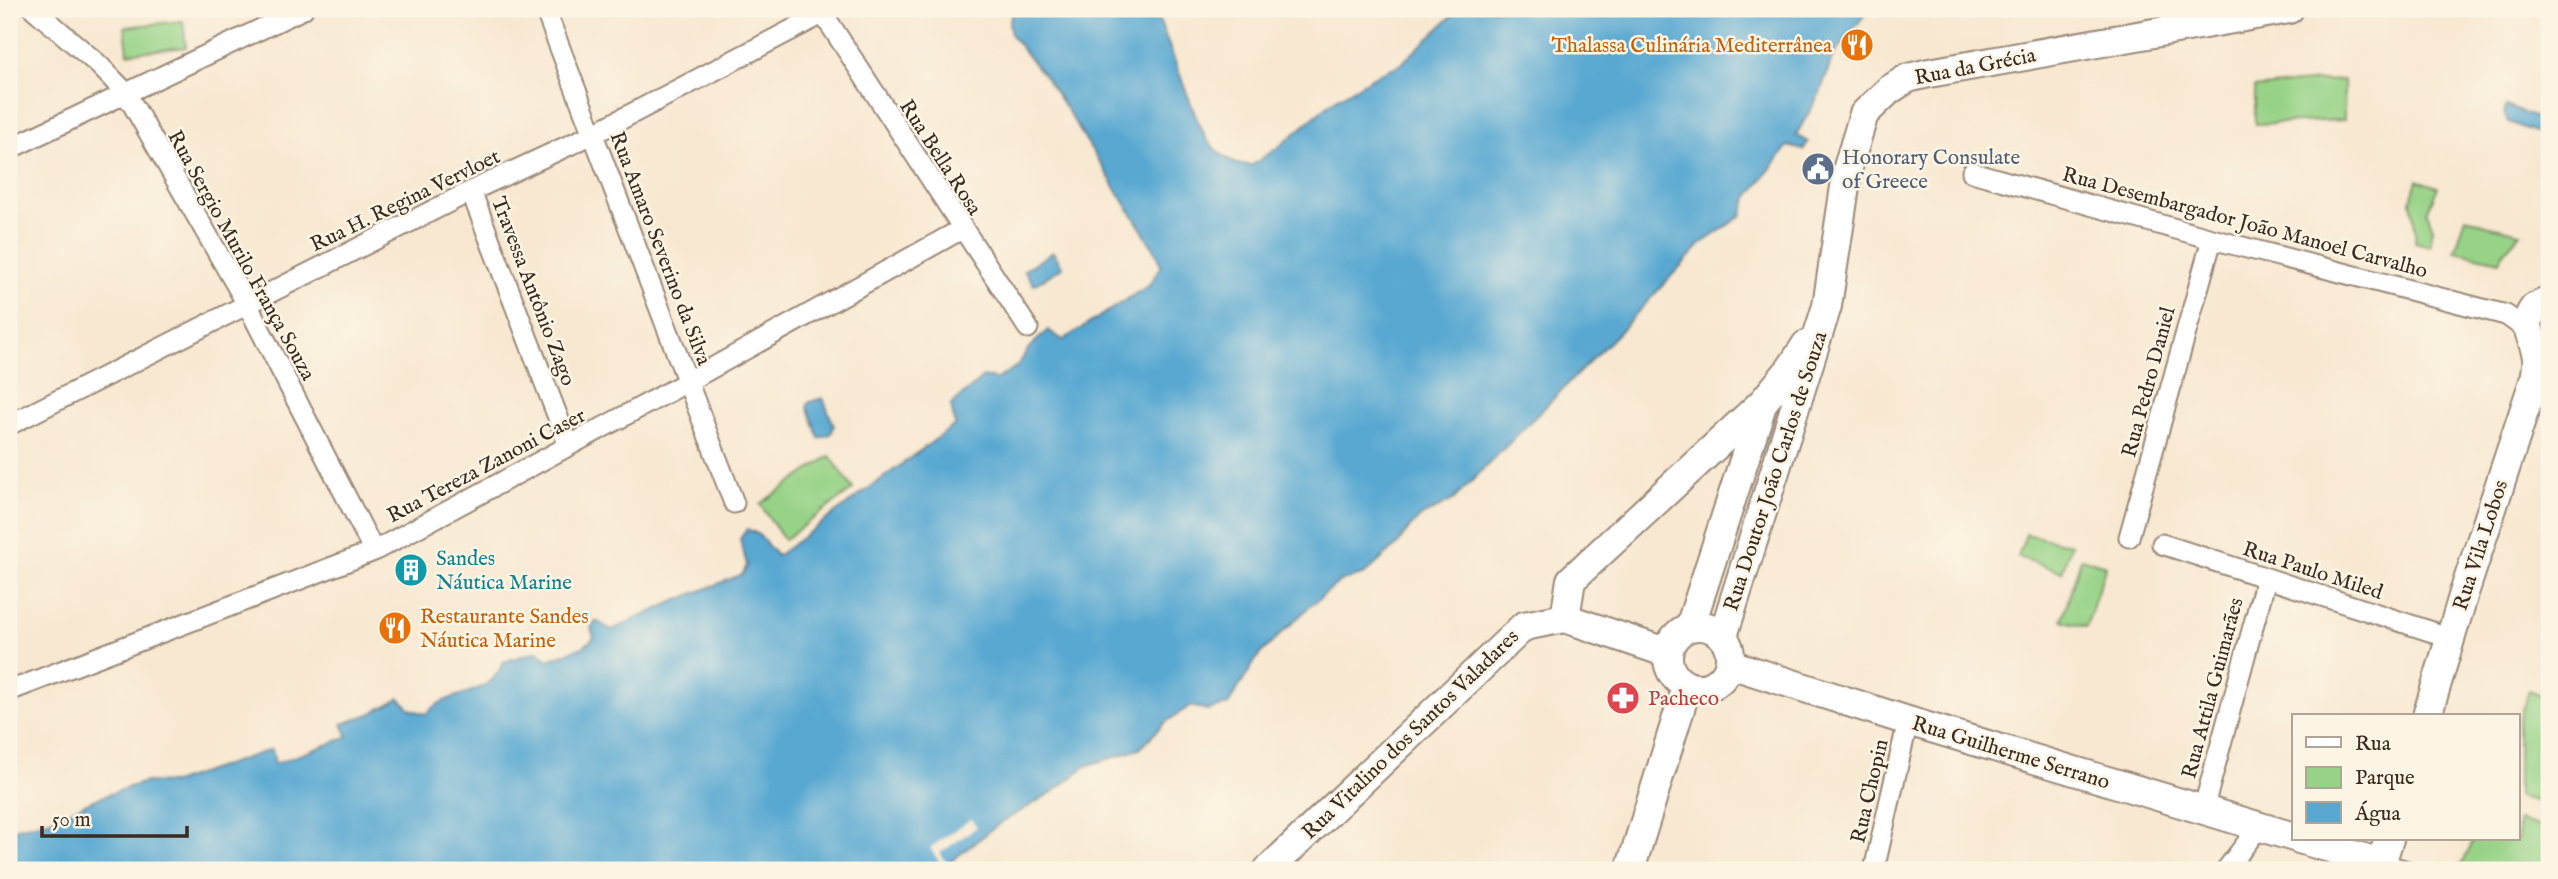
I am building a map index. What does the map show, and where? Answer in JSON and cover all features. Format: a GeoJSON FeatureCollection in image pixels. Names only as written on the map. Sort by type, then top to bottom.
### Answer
{"type":"FeatureCollection","features":[{"type":"Feature","properties":{"kind":"street","name":"Rua Sergio Murilo França Souza"},"geometry":{"type":"LineString","coordinates":[[34,9],[99,65],[126,93],[247,304],[373,551]]}},
{"type":"Feature","properties":{"kind":"street"},"geometry":{"type":"LineString","coordinates":[[9,149],[303,9]]}},
{"type":"Feature","properties":{"kind":"street","name":"Rua Amaro Severino da Silva"},"geometry":{"type":"LineString","coordinates":[[545,9],[734,503]]}},
{"type":"Feature","properties":{"kind":"street","name":"Rua da Grécia"},"geometry":{"type":"LineString","coordinates":[[1827,306],[1849,167],[1864,114],[1889,90],[1908,78],[1929,73],[2289,9]]}},
{"type":"Feature","properties":{"kind":"street","name":"Rua H. Regina Vervloet"},"geometry":{"type":"LineString","coordinates":[[9,425],[471,191],[593,134],[821,12]]}},
{"type":"Feature","properties":{"kind":"street","name":"Rua Bella Rosa"},"geometry":{"type":"LineString","coordinates":[[821,12],[1028,328]]}},
{"type":"Feature","properties":{"kind":"street","name":"Rua Desembargador João Manoel Carvalho"},"geometry":{"type":"LineString","coordinates":[[1972,172],[2535,334]]}},
{"type":"Feature","properties":{"kind":"street","name":"Travessa Antônio Zago"},"geometry":{"type":"LineString","coordinates":[[471,191],[569,446]]}},
{"type":"Feature","properties":{"kind":"street","name":"Rua Tereza Zanoni Caser"},"geometry":{"type":"LineString","coordinates":[[9,691],[373,551],[687,382],[961,229]]}},
{"type":"Feature","properties":{"kind":"street","name":"Rua Pedro Daniel"},"geometry":{"type":"LineString","coordinates":[[2129,537],[2211,239]]}},
{"type":"Feature","properties":{"kind":"street"},"geometry":{"type":"LineString","coordinates":[[1668,653],[1565,618],[1571,580],[1763,402],[1791,368],[1827,306]]}},
{"type":"Feature","properties":{"kind":"street","name":"Rua Doutor João Carlos de Souza"},"geometry":{"type":"LineString","coordinates":[[1723,636],[1827,306]]}},
{"type":"Feature","properties":{"kind":"street","name":"Rua Vila Lobos"},"geometry":{"type":"LineString","coordinates":[[2428,714],[2535,334]]}},
{"type":"Feature","properties":{"kind":"street","name":"Rua Doutor João Carlos de Souza"},"geometry":{"type":"LineString","coordinates":[[1690,627],[1763,402]]}},
{"type":"Feature","properties":{"kind":"street","name":"Rua Paulo Miled"},"geometry":{"type":"LineString","coordinates":[[2162,544],[2451,638]]}},
{"type":"Feature","properties":{"kind":"street","name":"Rua Attila Guimarães"},"geometry":{"type":"LineString","coordinates":[[2203,810],[2266,579]]}},
{"type":"Feature","properties":{"kind":"street","name":"Rua Vitalino dos Santos Valadares"},"geometry":{"type":"LineString","coordinates":[[1268,870],[1524,626],[1565,618]]}},
{"type":"Feature","properties":{"kind":"street"},"geometry":{"type":"LineString","coordinates":[[1690,627],[1711,628],[1723,636],[1729,647],[1730,663],[1724,676],[1714,685],[1701,689],[1687,686],[1672,673],[1668,653],[1674,640],[1690,627]]}},
{"type":"Feature","properties":{"kind":"street","name":"Rua Guilherme Serrano"},"geometry":{"type":"LineString","coordinates":[[1730,663],[1908,721],[2292,836]]}},
{"type":"Feature","properties":{"kind":"street"},"geometry":{"type":"LineString","coordinates":[[1630,870],[1687,686]]}},
{"type":"Feature","properties":{"kind":"street","name":"Rua Chopin"},"geometry":{"type":"LineString","coordinates":[[1874,870],[1908,721]]}},
{"type":"Feature","properties":{"kind":"street"},"geometry":{"type":"LineString","coordinates":[[2226,870],[2259,827]]}},
{"type":"Feature","properties":{"kind":"street"},"geometry":{"type":"LineString","coordinates":[[2304,840],[2391,858]]}},
{"type":"Feature","properties":{"kind":"green space"},"geometry":{"type":"Polygon","coordinates":[[[183,21],[186,47],[128,53],[125,27],[183,21]]]}},
{"type":"Feature","properties":{"kind":"green space"},"geometry":{"type":"Polygon","coordinates":[[[2344,80],[2344,120],[2255,124],[2255,88],[2344,80]]]}},
{"type":"Feature","properties":{"kind":"green space"},"geometry":{"type":"Polygon","coordinates":[[[2417,180],[2438,187],[2427,212],[2433,228],[2430,246],[2415,242],[2411,200],[2417,180]]]}},
{"type":"Feature","properties":{"kind":"green space"},"geometry":{"type":"Polygon","coordinates":[[[2466,217],[2521,233],[2503,253],[2500,261],[2455,251],[2466,217]]]}},
{"type":"Feature","properties":{"kind":"green space"},"geometry":{"type":"Polygon","coordinates":[[[830,456],[853,489],[784,540],[760,504],[830,456]]]}},
{"type":"Feature","properties":{"kind":"green space"},"geometry":{"type":"Polygon","coordinates":[[[2026,534],[2071,545],[2062,572],[2018,557],[2026,534]]]}},
{"type":"Feature","properties":{"kind":"green space"},"geometry":{"type":"Polygon","coordinates":[[[2081,558],[2106,566],[2086,627],[2062,620],[2081,558]]]}},
{"type":"Feature","properties":{"kind":"green space"},"geometry":{"type":"Polygon","coordinates":[[[2529,690],[2549,698],[2549,804],[2520,797],[2520,717],[2529,690]]]}},
{"type":"Feature","properties":{"kind":"green space"},"geometry":{"type":"Polygon","coordinates":[[[2520,821],[2549,829],[2549,870],[2459,870],[2474,840],[2520,840],[2520,821]]]}},
{"type":"Feature","properties":{"kind":"water"},"geometry":{"type":"Polygon","coordinates":[[[1014,9],[1155,9],[1207,140],[1218,152],[1236,164],[1252,165],[1280,146],[1333,101],[1380,73],[1400,65],[1459,9],[1869,9],[1833,56],[1820,93],[1796,135],[1808,142],[1803,150],[1788,146],[1747,199],[1741,216],[1702,243],[1623,328],[1453,500],[1422,516],[1398,544],[1365,574],[1339,582],[1308,608],[1259,655],[1228,705],[1208,710],[1190,706],[1163,724],[1140,749],[1086,766],[1056,790],[996,826],[940,870],[9,870],[9,830],[51,820],[93,800],[144,782],[173,783],[272,749],[275,764],[348,737],[342,724],[372,713],[400,698],[410,709],[426,714],[446,700],[488,683],[503,662],[538,651],[548,660],[583,647],[594,638],[591,628],[596,621],[612,630],[743,574],[747,565],[740,539],[747,529],[758,534],[777,556],[955,425],[951,405],[983,377],[997,379],[1017,366],[1030,347],[1048,330],[1063,340],[1149,285],[1161,266],[1155,251],[1045,77],[1011,35],[1009,23],[1014,9]]]}},
{"type":"Feature","properties":{"kind":"water"},"geometry":{"type":"Polygon","coordinates":[[[2506,106],[2544,121],[2540,134],[2508,122],[2504,113],[2506,106]]]}},
{"type":"Feature","properties":{"kind":"water"},"geometry":{"type":"Polygon","coordinates":[[[1053,252],[1063,267],[1034,285],[1024,270],[1053,252]]]}},
{"type":"Feature","properties":{"kind":"water"},"geometry":{"type":"Polygon","coordinates":[[[823,398],[834,426],[831,434],[819,438],[807,406],[809,402],[823,398]]]}},
{"type":"Feature","properties":{"kind":"pier"},"geometry":{"type":"Polygon","coordinates":[[[971,819],[977,827],[940,853],[947,864],[943,867],[930,848],[971,819]]]}},
{"type":"Feature","properties":{"kind":"place","name":"Thalassa Culinária Mediterrânea"},"geometry":{"type":"Point","coordinates":[1857,45]}},
{"type":"Feature","properties":{"kind":"place","name":"Honorary Consulate of Greece"},"geometry":{"type":"Point","coordinates":[1818,169]}},
{"type":"Feature","properties":{"kind":"place","name":"Sandes Náutica Marine"},"geometry":{"type":"Point","coordinates":[411,570]}},
{"type":"Feature","properties":{"kind":"place","name":"Restaurante Sandes Náutica Marine"},"geometry":{"type":"Point","coordinates":[395,628]}},
{"type":"Feature","properties":{"kind":"place","name":"Pacheco"},"geometry":{"type":"Point","coordinates":[1623,698]}}]}
